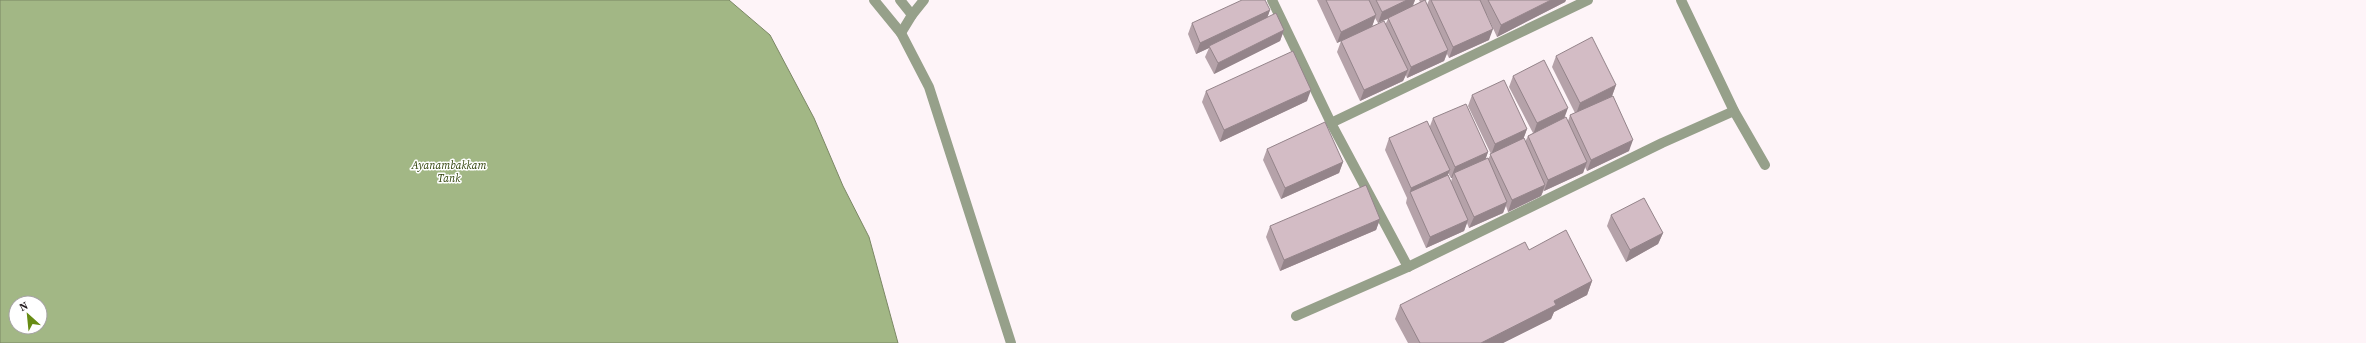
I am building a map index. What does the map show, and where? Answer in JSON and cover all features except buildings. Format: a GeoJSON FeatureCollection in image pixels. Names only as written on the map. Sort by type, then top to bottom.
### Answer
{"type":"FeatureCollection","features":[{"type":"Feature","properties":{"kind":"street"},"geometry":{"type":"LineString","coordinates":[[874,0],[901,33],[929,87],[1011,343]]}},
{"type":"Feature","properties":{"kind":"street"},"geometry":{"type":"LineString","coordinates":[[900,0],[912,14]]}},
{"type":"Feature","properties":{"kind":"street"},"geometry":{"type":"LineString","coordinates":[[901,33],[912,14],[924,0]]}},
{"type":"Feature","properties":{"kind":"street"},"geometry":{"type":"LineString","coordinates":[[1272,0],[1331,123],[1408,267]]}},
{"type":"Feature","properties":{"kind":"street"},"geometry":{"type":"LineString","coordinates":[[1331,123],[1588,0]]}},
{"type":"Feature","properties":{"kind":"street"},"geometry":{"type":"LineString","coordinates":[[1681,0],[1734,111],[1765,165]]}},
{"type":"Feature","properties":{"kind":"street"},"geometry":{"type":"LineString","coordinates":[[1296,316],[1408,267],[1662,143],[1734,111]]}},
{"type":"Feature","properties":{"kind":"water","name":"Ayanambakkam Tank"},"geometry":{"type":"Polygon","coordinates":[[[0,0],[729,0],[770,35],[814,118],[843,186],[869,237],[898,343],[0,343],[0,0]]]}}]}
